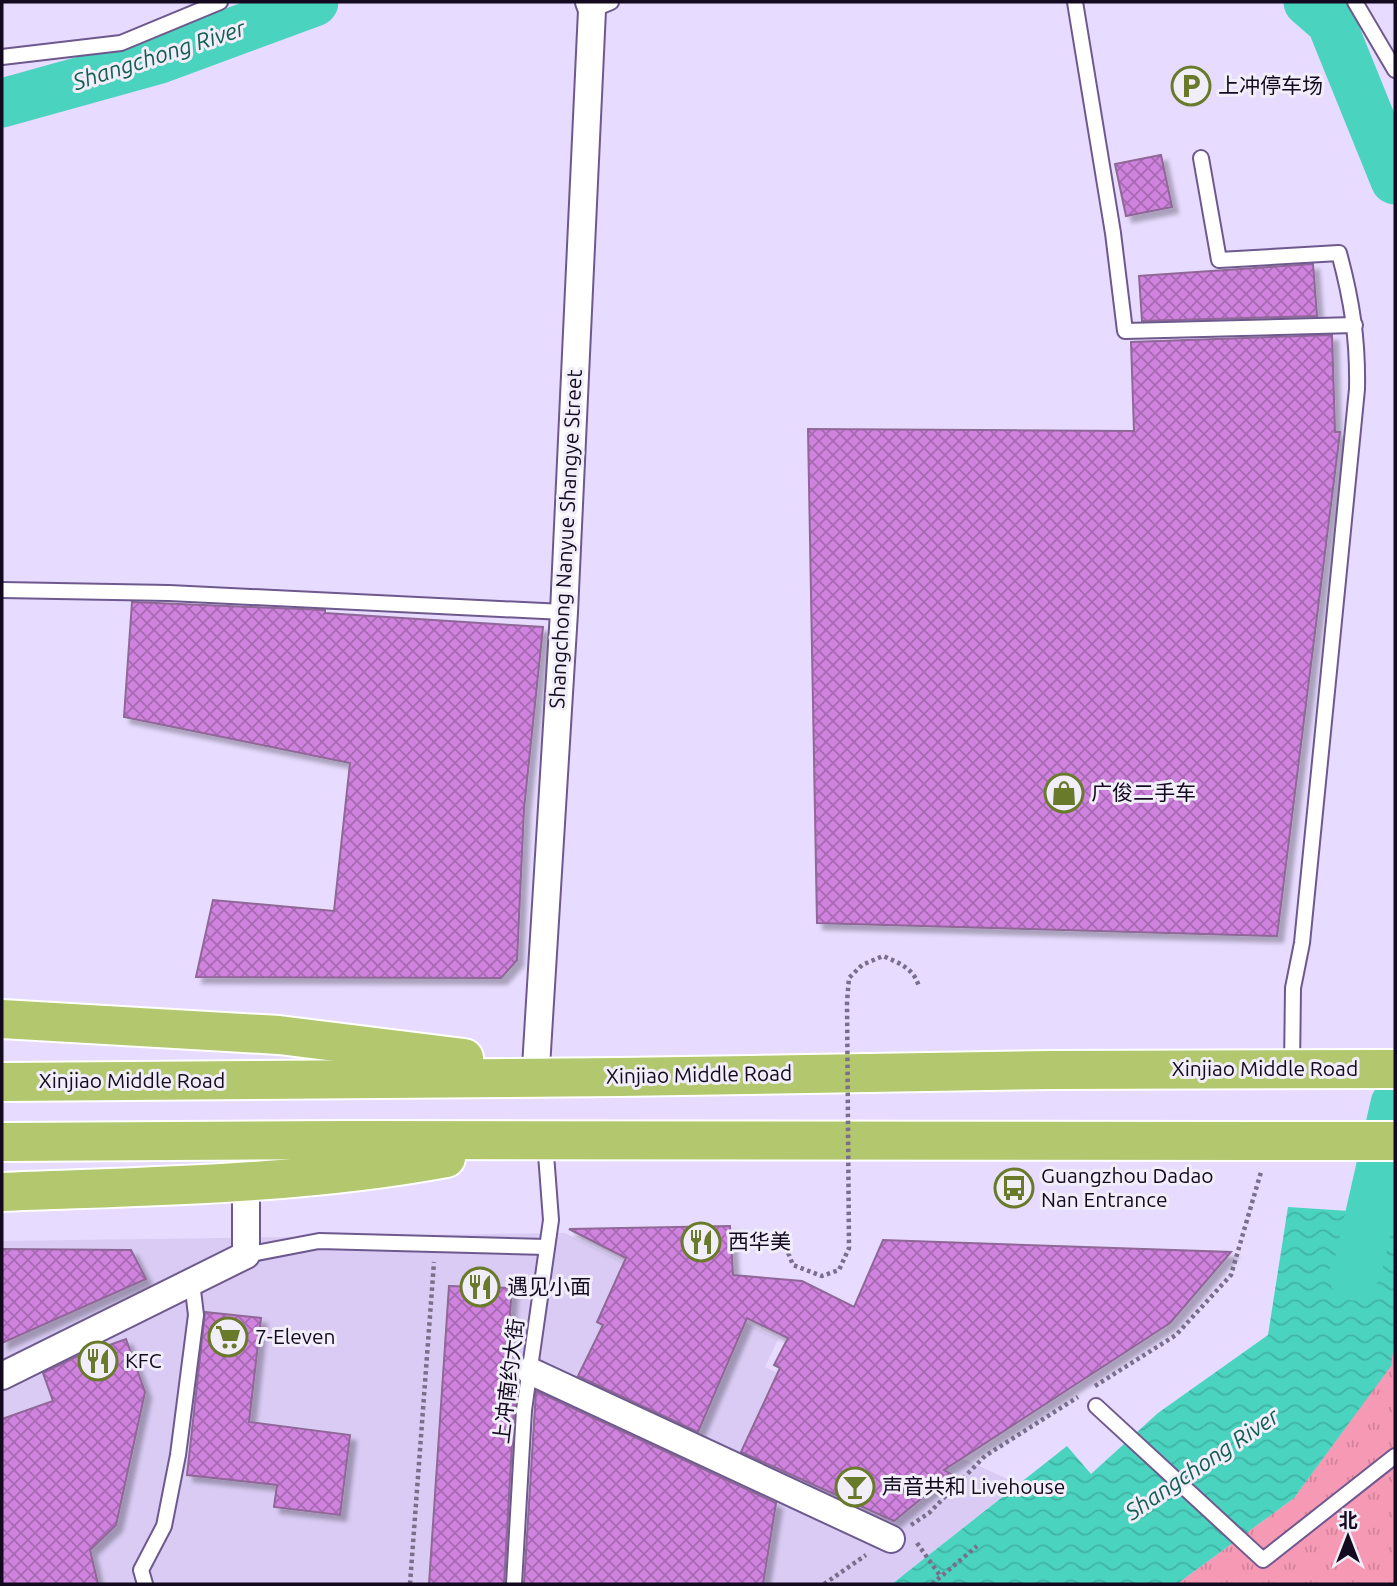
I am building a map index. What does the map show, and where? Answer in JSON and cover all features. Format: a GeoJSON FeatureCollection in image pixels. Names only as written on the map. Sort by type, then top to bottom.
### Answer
{"type":"FeatureCollection","features":[{"type":"Feature","properties":{"kind":"highway"},"geometry":{"type":"LineString","coordinates":[[2,1019],[278,1035],[619,1077]]}},
{"type":"Feature","properties":{"kind":"highway","name":"Xinjiao Middle Road"},"geometry":{"type":"LineString","coordinates":[[2,1082],[1395,1069]]}},
{"type":"Feature","properties":{"kind":"highway"},"geometry":{"type":"LineString","coordinates":[[2,1164],[336,1160],[545,1141]]}},
{"type":"Feature","properties":{"kind":"highway"},"geometry":{"type":"LineString","coordinates":[[2,1192],[246,1182],[374,1170],[545,1141]]}},
{"type":"Feature","properties":{"kind":"highway"},"geometry":{"type":"LineString","coordinates":[[2,1142],[1395,1141]]}},
{"type":"Feature","properties":{"kind":"street","name":"Shangchong Nanyue Shangye Street"},"geometry":{"type":"LineString","coordinates":[[536,1067],[597,5]]}},
{"type":"Feature","properties":{"kind":"street"},"geometry":{"type":"LineString","coordinates":[[2,1376],[246,1255],[246,1182]]}},
{"type":"Feature","properties":{"kind":"street"},"geometry":{"type":"LineString","coordinates":[[530,1371],[899,1533]]}},
{"type":"Feature","properties":{"kind":"lane"},"geometry":{"type":"LineString","coordinates":[[2,57],[121,43],[220,2]]}},
{"type":"Feature","properties":{"kind":"lane"},"geometry":{"type":"LineString","coordinates":[[1075,2],[1125,331],[1355,325]]}},
{"type":"Feature","properties":{"kind":"lane"},"geometry":{"type":"LineString","coordinates":[[1355,2],[1395,70]]}},
{"type":"Feature","properties":{"kind":"lane"},"geometry":{"type":"LineString","coordinates":[[1201,158],[1219,260],[1339,253],[1348,284],[1358,346],[1357,389],[1302,943],[1293,988],[1307,1068]]}},
{"type":"Feature","properties":{"kind":"lane"},"geometry":{"type":"LineString","coordinates":[[2,590],[169,593],[564,612]]}},
{"type":"Feature","properties":{"kind":"lane","name":"上冲南约大街"},"geometry":{"type":"LineString","coordinates":[[514,1584],[524,1410],[551,1220],[545,1141]]}},
{"type":"Feature","properties":{"kind":"lane"},"geometry":{"type":"LineString","coordinates":[[246,1255],[318,1241],[547,1247]]}},
{"type":"Feature","properties":{"kind":"lane"},"geometry":{"type":"LineString","coordinates":[[145,1584],[141,1570],[164,1526],[178,1455],[195,1315],[192,1282]]}},
{"type":"Feature","properties":{"kind":"lane"},"geometry":{"type":"LineString","coordinates":[[1099,1410],[1263,1560],[1395,1456]]}},
{"type":"Feature","properties":{"kind":"path"},"geometry":{"type":"LineString","coordinates":[[783,1240],[793,1265],[822,1276],[839,1270],[849,1248],[849,978],[862,965],[883,956],[904,965],[917,978],[919,987]]}},
{"type":"Feature","properties":{"kind":"path"},"geometry":{"type":"LineString","coordinates":[[824,1584],[929,1513],[985,1456],[1176,1335],[1231,1275],[1270,1141]]}},
{"type":"Feature","properties":{"kind":"path"},"geometry":{"type":"LineString","coordinates":[[410,1584],[435,1244]]}},
{"type":"Feature","properties":{"kind":"path"},"geometry":{"type":"LineString","coordinates":[[899,1533],[941,1577]]}},
{"type":"Feature","properties":{"kind":"path"},"geometry":{"type":"LineString","coordinates":[[932,1584],[977,1546]]}},
{"type":"Feature","properties":{"kind":"shaded area"},"geometry":{"type":"Polygon","coordinates":[[[565,1233],[778,1339],[765,1367],[1018,1484],[892,1584],[2,1584],[2,1241],[565,1233]]]}},
{"type":"Feature","properties":{"kind":"green space"},"geometry":{"type":"Polygon","coordinates":[[[1395,1336],[1395,1584],[1177,1584],[1294,1498],[1390,1366],[1395,1336]]]}},
{"type":"Feature","properties":{"kind":"water"},"geometry":{"type":"Polygon","coordinates":[[[1288,1207],[1395,1214],[1395,1336],[1391,1366],[1294,1498],[1177,1584],[892,1584],[1067,1446],[1091,1474],[1158,1413],[1268,1335],[1288,1207]]]}},
{"type":"Feature","properties":{"kind":"building"},"geometry":{"type":"Polygon","coordinates":[[[1161,155],[1172,207],[1126,216],[1115,164],[1161,155]]]}},
{"type":"Feature","properties":{"kind":"building"},"geometry":{"type":"Polygon","coordinates":[[[1313,264],[1317,316],[1142,321],[1139,276],[1313,264]]]}},
{"type":"Feature","properties":{"kind":"building"},"geometry":{"type":"Polygon","coordinates":[[[1332,335],[1335,432],[1340,432],[1277,936],[817,923],[808,429],[1134,431],[1131,342],[1332,335]]]}},
{"type":"Feature","properties":{"kind":"building"},"geometry":{"type":"Polygon","coordinates":[[[132,602],[325,610],[325,613],[543,627],[524,809],[517,960],[501,978],[196,977],[213,900],[334,911],[350,763],[124,717],[132,602]]]}},
{"type":"Feature","properties":{"kind":"building"},"geometry":{"type":"Polygon","coordinates":[[[730,1226],[733,1275],[802,1281],[854,1307],[883,1240],[1231,1252],[1170,1323],[944,1470],[951,1474],[894,1521],[741,1452],[780,1368],[774,1365],[788,1338],[747,1318],[698,1432],[578,1376],[603,1325],[597,1322],[626,1258],[569,1229],[730,1226]]]}},
{"type":"Feature","properties":{"kind":"building"},"geometry":{"type":"Polygon","coordinates":[[[2,1249],[131,1250],[146,1279],[2,1343],[2,1249]]]}},
{"type":"Feature","properties":{"kind":"building"},"geometry":{"type":"Polygon","coordinates":[[[449,1286],[512,1288],[505,1377],[518,1382],[514,1409],[504,1584],[429,1584],[449,1286]]]}},
{"type":"Feature","properties":{"kind":"building"},"geometry":{"type":"Polygon","coordinates":[[[205,1312],[261,1318],[249,1422],[350,1435],[340,1515],[274,1507],[277,1485],[187,1475],[205,1312]]]}},
{"type":"Feature","properties":{"kind":"building"},"geometry":{"type":"Polygon","coordinates":[[[126,1339],[145,1392],[116,1525],[90,1550],[98,1584],[2,1584],[2,1419],[53,1401],[43,1373],[76,1357],[126,1339]]]}},
{"type":"Feature","properties":{"kind":"building"},"geometry":{"type":"Polygon","coordinates":[[[536,1391],[776,1503],[763,1584],[524,1584],[536,1391]]]}},
{"type":"Feature","properties":{"kind":"waterway","name":"Shangchong River"},"geometry":{"type":"LineString","coordinates":[[2,103],[157,60],[314,2]]}},
{"type":"Feature","properties":{"kind":"waterway","name":"Shangchong River"},"geometry":{"type":"LineString","coordinates":[[1308,2],[1331,22],[1395,180]]}},
{"type":"Feature","properties":{"kind":"waterway","name":"Shangchong River"},"geometry":{"type":"LineString","coordinates":[[1353,1276],[1358,1267],[1395,1104]]}},
{"type":"Feature","properties":{"kind":"place","name":"上冲停车场"},"geometry":{"type":"Point","coordinates":[1191,86]}},
{"type":"Feature","properties":{"kind":"place","name":"广俊二手车"},"geometry":{"type":"Point","coordinates":[1064,793]}},
{"type":"Feature","properties":{"kind":"place","name":"Guangzhou Dadao Nan Entrance"},"geometry":{"type":"Point","coordinates":[1014,1188]}},
{"type":"Feature","properties":{"kind":"place","name":"西华美"},"geometry":{"type":"Point","coordinates":[701,1242]}},
{"type":"Feature","properties":{"kind":"place","name":"遇见小面"},"geometry":{"type":"Point","coordinates":[480,1287]}},
{"type":"Feature","properties":{"kind":"place","name":"7-Eleven"},"geometry":{"type":"Point","coordinates":[228,1337]}},
{"type":"Feature","properties":{"kind":"place","name":"KFC"},"geometry":{"type":"Point","coordinates":[98,1361]}},
{"type":"Feature","properties":{"kind":"place","name":"声音共和 Livehouse"},"geometry":{"type":"Point","coordinates":[855,1487]}}]}
